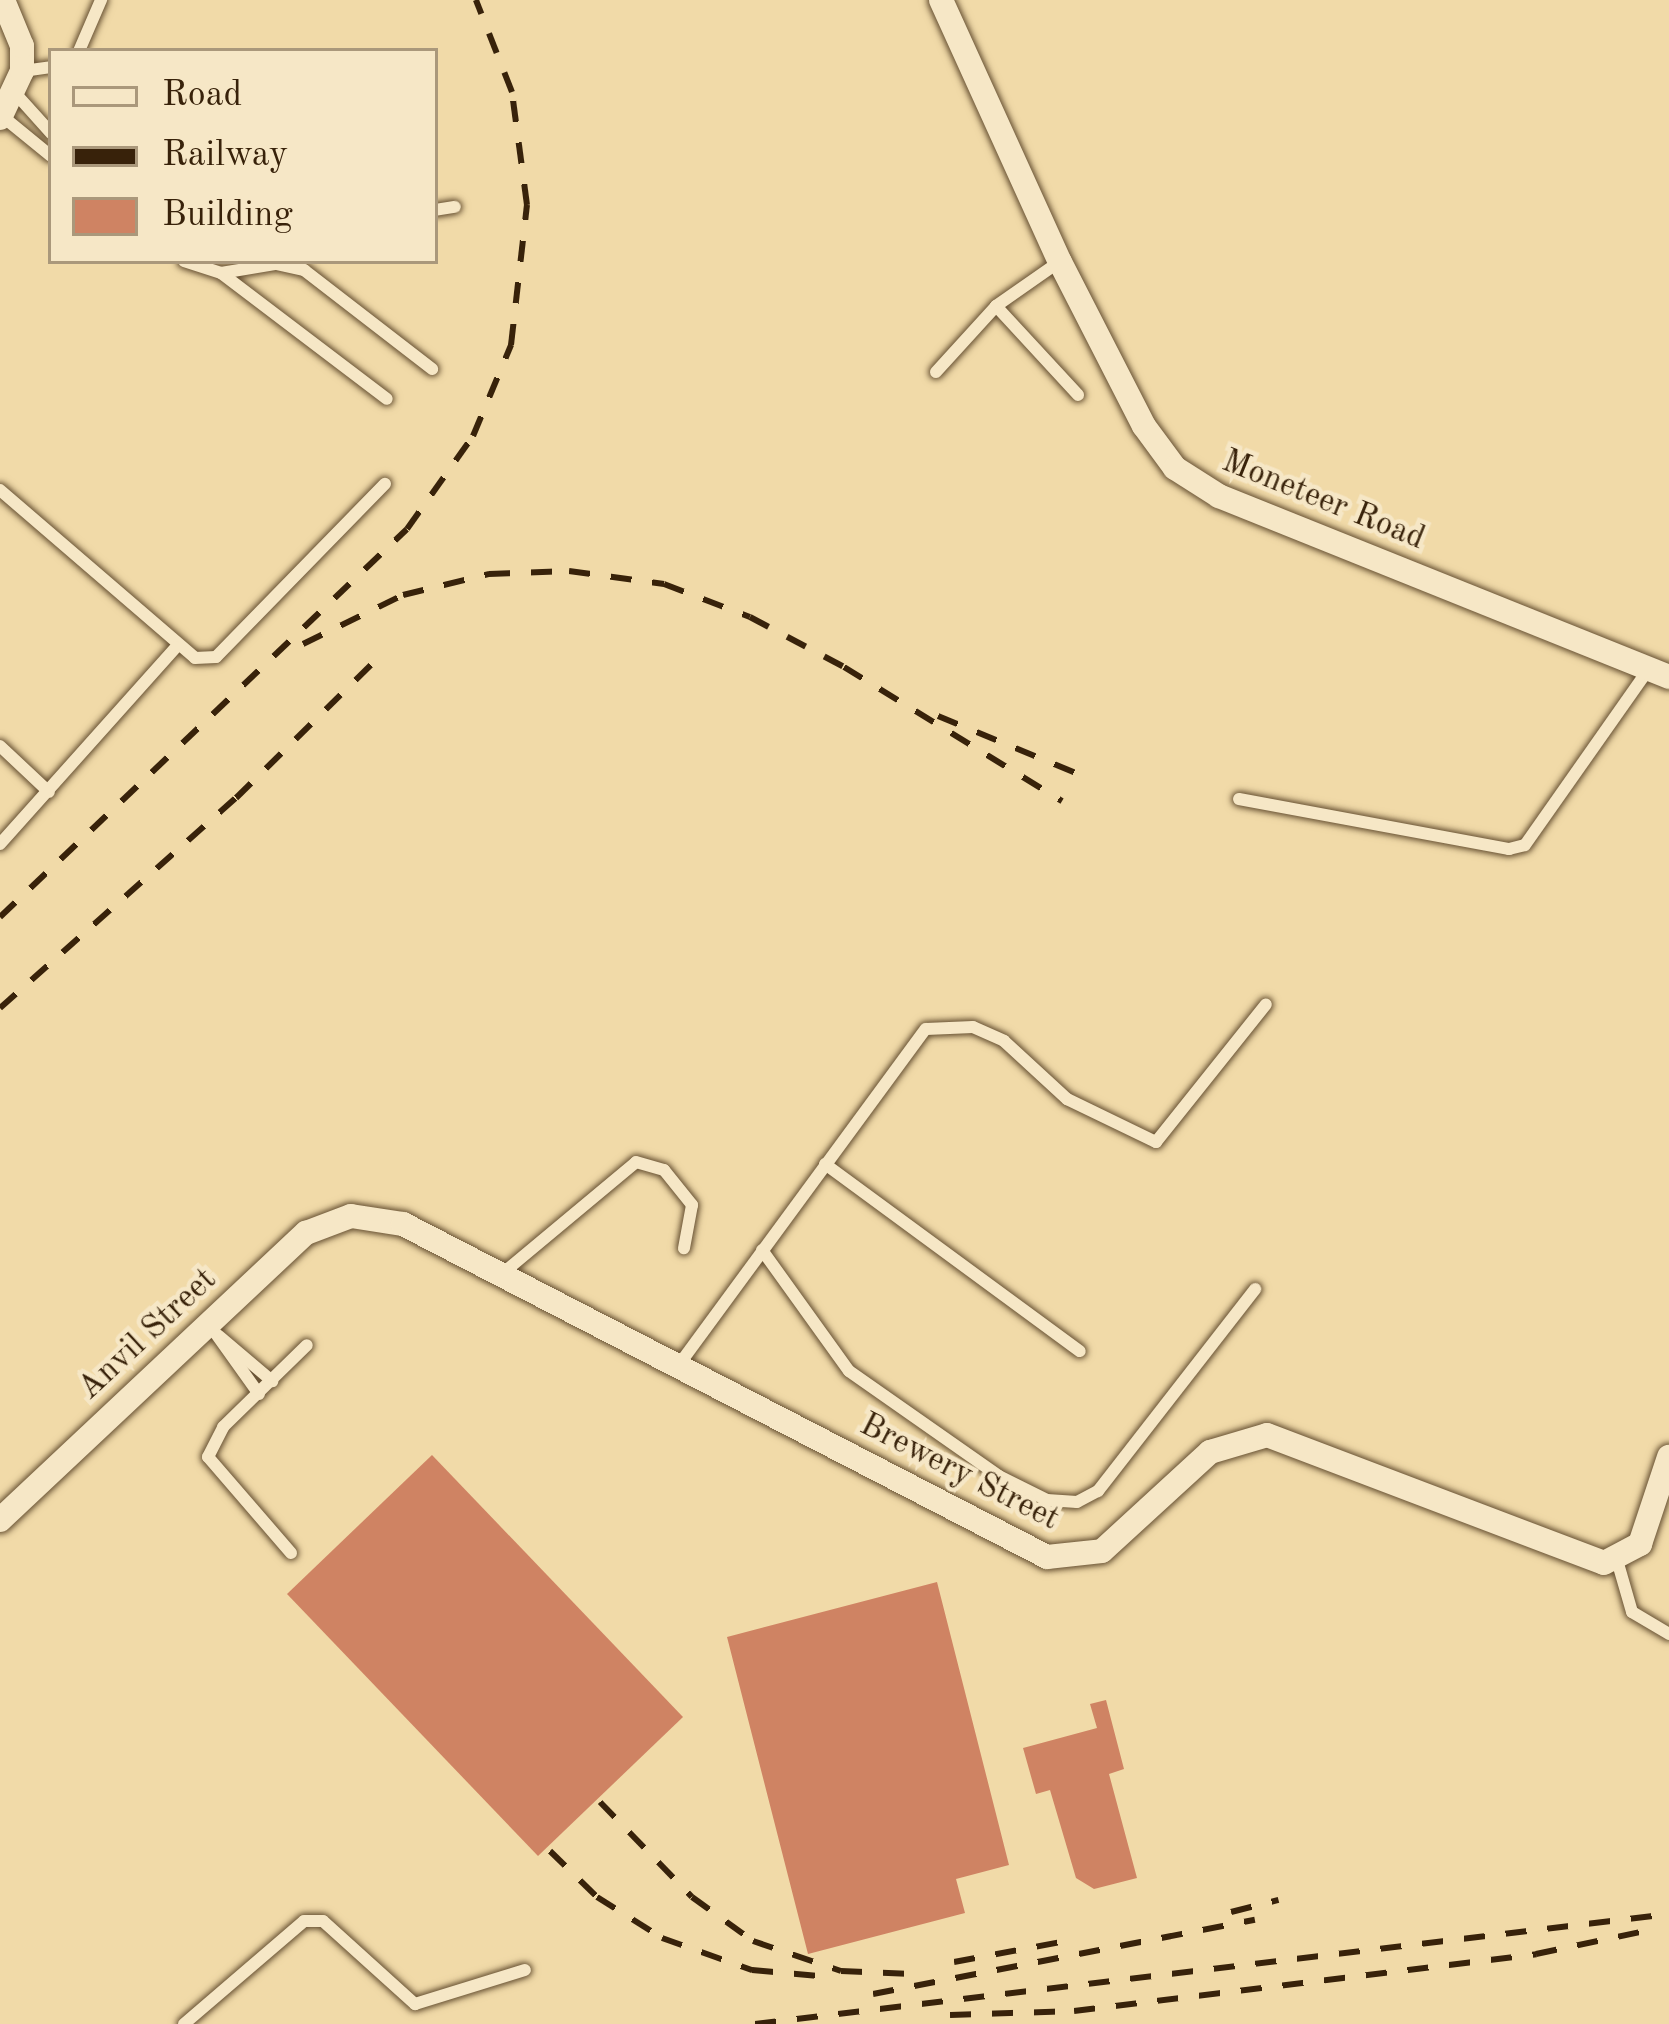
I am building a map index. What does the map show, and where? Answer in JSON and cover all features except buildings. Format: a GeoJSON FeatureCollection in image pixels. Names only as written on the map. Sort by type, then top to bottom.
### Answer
{"type":"FeatureCollection","features":[{"type":"Feature","properties":{"kind":"street"},"geometry":{"type":"LineString","coordinates":[[1,117],[19,82],[22,46],[3,0]]}},
{"type":"Feature","properties":{"kind":"street","name":"Moneteer Road"},"geometry":{"type":"LineString","coordinates":[[941,0],[1060,262],[1144,426],[1192,483],[1659,673]]}},
{"type":"Feature","properties":{"kind":"street","name":"Brewery Street"},"geometry":{"type":"LineString","coordinates":[[351,1216],[403,1224],[1047,1557],[1102,1551],[1210,1452],[1267,1435],[1587,1563],[1617,1560]]}},
{"type":"Feature","properties":{"kind":"street","name":"Anvil Street"},"geometry":{"type":"LineString","coordinates":[[0,1520],[213,1329],[306,1233],[351,1216]]}},
{"type":"Feature","properties":{"kind":"street"},"geometry":{"type":"LineString","coordinates":[[1617,1560],[1648,1530],[1669,1456]]}},
{"type":"Feature","properties":{"kind":"lane"},"geometry":{"type":"LineString","coordinates":[[80,48],[101,0]]}},
{"type":"Feature","properties":{"kind":"lane"},"geometry":{"type":"LineString","coordinates":[[48,68],[19,82],[48,128]]}},
{"type":"Feature","properties":{"kind":"lane"},"geometry":{"type":"LineString","coordinates":[[1,117],[48,154]]}},
{"type":"Feature","properties":{"kind":"lane"},"geometry":{"type":"LineString","coordinates":[[438,210],[454,207]]}},
{"type":"Feature","properties":{"kind":"lane"},"geometry":{"type":"LineString","coordinates":[[936,372],[997,306],[1060,262]]}},
{"type":"Feature","properties":{"kind":"lane"},"geometry":{"type":"LineString","coordinates":[[193,264],[221,273],[387,399]]}},
{"type":"Feature","properties":{"kind":"lane"},"geometry":{"type":"LineString","coordinates":[[221,273],[275,264],[304,270],[432,369]]}},
{"type":"Feature","properties":{"kind":"lane"},"geometry":{"type":"LineString","coordinates":[[997,306],[1078,395]]}},
{"type":"Feature","properties":{"kind":"lane"},"geometry":{"type":"LineString","coordinates":[[0,490],[176,647],[215,657],[386,484]]}},
{"type":"Feature","properties":{"kind":"lane"},"geometry":{"type":"LineString","coordinates":[[0,844],[176,647]]}},
{"type":"Feature","properties":{"kind":"lane"},"geometry":{"type":"LineString","coordinates":[[1240,799],[1509,849],[1525,845],[1659,673]]}},
{"type":"Feature","properties":{"kind":"lane"},"geometry":{"type":"LineString","coordinates":[[0,746],[49,792]]}},
{"type":"Feature","properties":{"kind":"lane"},"geometry":{"type":"LineString","coordinates":[[677,1367],[926,1029],[973,1027],[1004,1041],[1067,1099],[1156,1142],[1266,1004]]}},
{"type":"Feature","properties":{"kind":"lane"},"geometry":{"type":"LineString","coordinates":[[502,1274],[636,1162],[664,1170],[692,1205],[685,1248]]}},
{"type":"Feature","properties":{"kind":"lane"},"geometry":{"type":"LineString","coordinates":[[825,1164],[1080,1351]]}},
{"type":"Feature","properties":{"kind":"lane"},"geometry":{"type":"LineString","coordinates":[[762,1250],[849,1371],[998,1476],[1047,1500],[1077,1502],[1098,1491],[1255,1288]]}},
{"type":"Feature","properties":{"kind":"lane"},"geometry":{"type":"LineString","coordinates":[[213,1329],[272,1381]]}},
{"type":"Feature","properties":{"kind":"lane"},"geometry":{"type":"LineString","coordinates":[[213,1329],[259,1394]]}},
{"type":"Feature","properties":{"kind":"lane"},"geometry":{"type":"LineString","coordinates":[[291,1553],[208,1456],[211,1440],[307,1345]]}},
{"type":"Feature","properties":{"kind":"lane"},"geometry":{"type":"LineString","coordinates":[[1617,1560],[1640,1622],[1669,1634]]}},
{"type":"Feature","properties":{"kind":"lane"},"geometry":{"type":"LineString","coordinates":[[184,2024],[304,1921],[323,1921],[415,2004],[525,1970]]}},
{"type":"Feature","properties":{"kind":"railway"},"geometry":{"type":"LineString","coordinates":[[0,917],[407,529],[473,436],[511,345],[527,205],[512,92],[476,0]]}},
{"type":"Feature","properties":{"kind":"railway"},"geometry":{"type":"LineString","coordinates":[[303,644],[403,595],[489,574],[569,571],[664,584],[750,617],[844,667],[1062,801]]}},
{"type":"Feature","properties":{"kind":"railway"},"geometry":{"type":"LineString","coordinates":[[0,1008],[236,798],[380,656]]}},
{"type":"Feature","properties":{"kind":"railway"},"geometry":{"type":"LineString","coordinates":[[938,716],[1083,776]]}},
{"type":"Feature","properties":{"kind":"railway"},"geometry":{"type":"LineString","coordinates":[[600,1802],[692,1897],[753,1941],[841,1971],[912,1974]]}},
{"type":"Feature","properties":{"kind":"railway"},"geometry":{"type":"LineString","coordinates":[[550,1851],[597,1897],[662,1938],[752,1970],[819,1976]]}},
{"type":"Feature","properties":{"kind":"railway"},"geometry":{"type":"LineString","coordinates":[[1231,1912],[1278,1900]]}},
{"type":"Feature","properties":{"kind":"railway"},"geometry":{"type":"LineString","coordinates":[[755,2024],[1669,1914]]}},
{"type":"Feature","properties":{"kind":"railway"},"geometry":{"type":"LineString","coordinates":[[873,1994],[1255,1920]]}},
{"type":"Feature","properties":{"kind":"railway"},"geometry":{"type":"LineString","coordinates":[[950,2015],[1074,2011],[1536,1954],[1640,1932]]}},
{"type":"Feature","properties":{"kind":"railway"},"geometry":{"type":"LineString","coordinates":[[954,1962],[1071,1940]]}}]}
